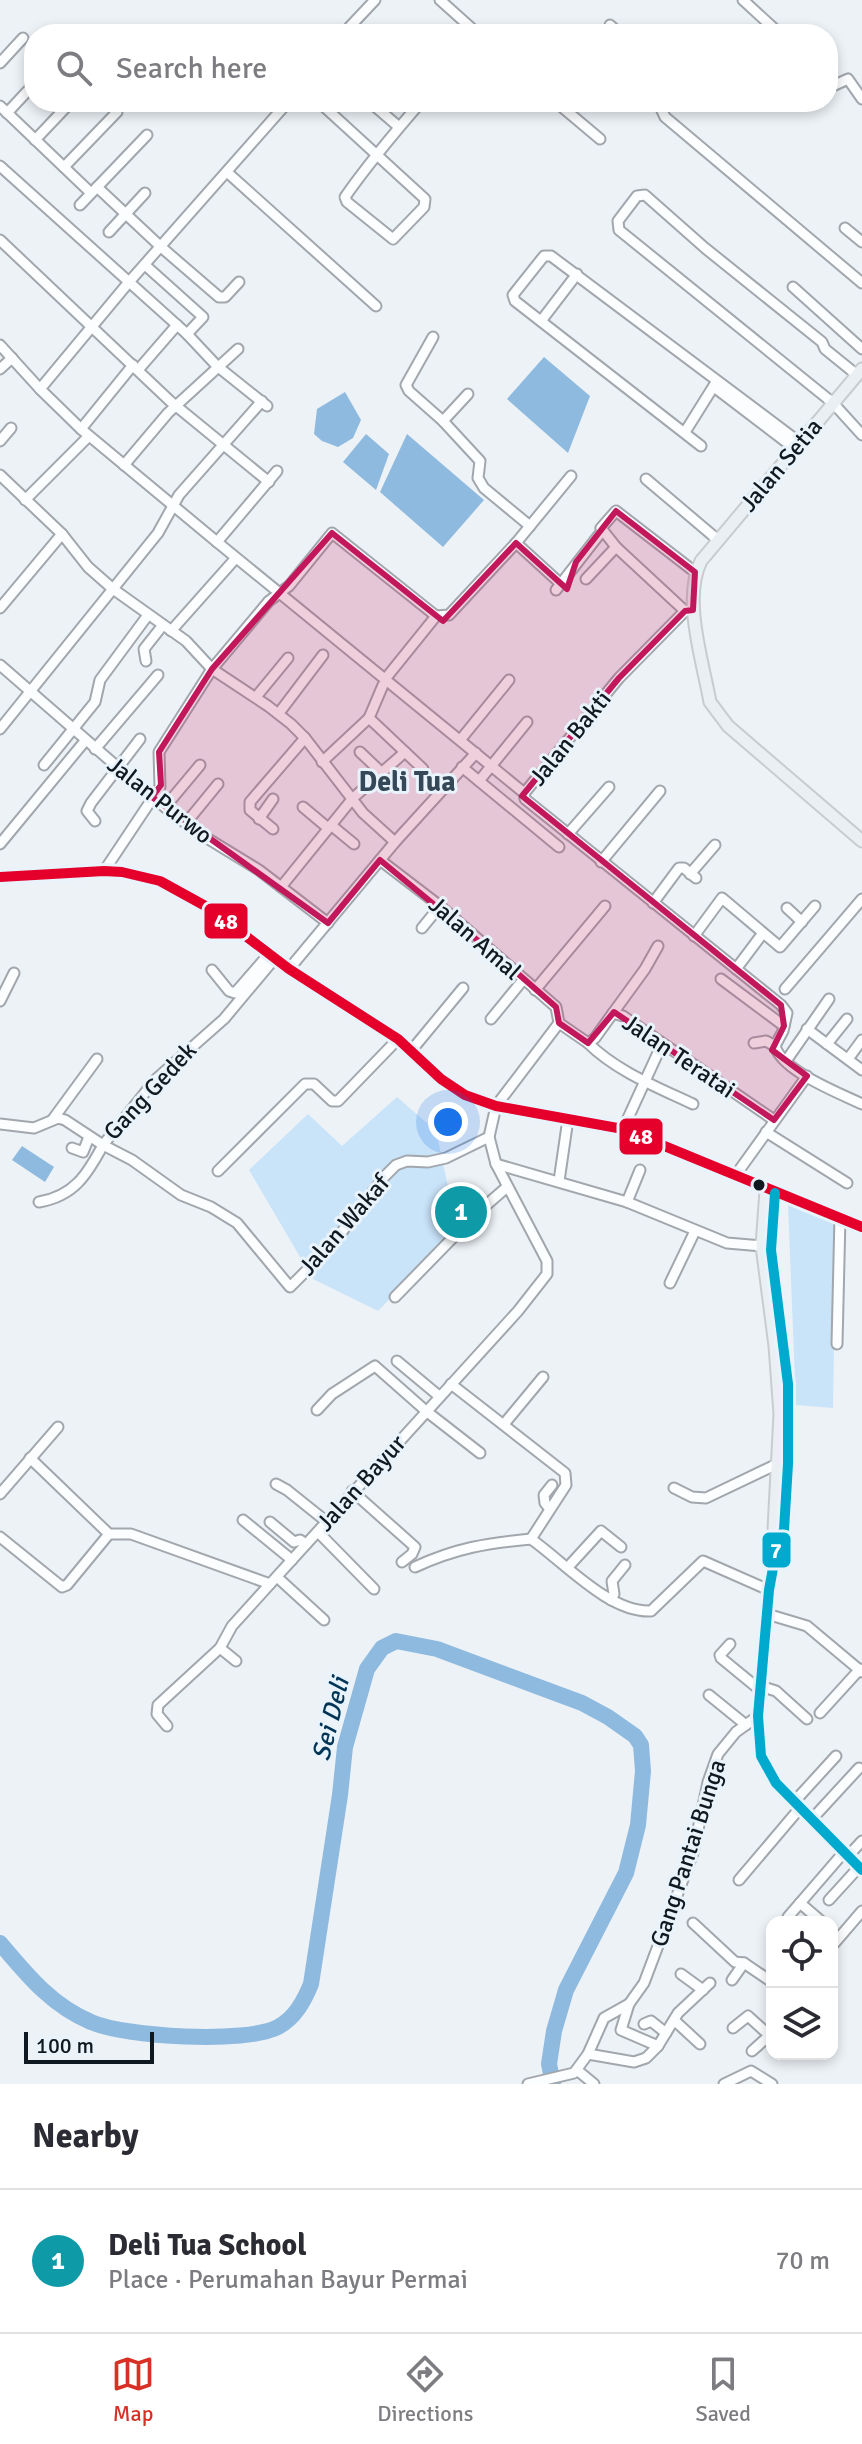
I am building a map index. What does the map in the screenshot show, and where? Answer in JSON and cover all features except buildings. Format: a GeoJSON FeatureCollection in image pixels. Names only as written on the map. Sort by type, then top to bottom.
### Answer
{"type":"FeatureCollection","features":[{"type":"Feature","properties":{"kind":"main road","name":"Jalan Setia"},"geometry":{"type":"LineString","coordinates":[[698,567],[859,372]]}},
{"type":"Feature","properties":{"kind":"main road"},"geometry":{"type":"LineString","coordinates":[[698,567],[689,611],[714,711],[862,841]]}},
{"type":"Feature","properties":{"kind":"main road"},"geometry":{"type":"LineString","coordinates":[[0,877],[104,871],[142,876],[167,884],[209,908],[289,969],[398,1039],[449,1085],[465,1095],[496,1106],[623,1129],[862,1227]]}},
{"type":"Feature","properties":{"kind":"main road"},"geometry":{"type":"LineString","coordinates":[[770,1191],[762,1246],[779,1384],[774,1529],[778,1541]]}},
{"type":"Feature","properties":{"kind":"main road"},"geometry":{"type":"LineString","coordinates":[[770,1191],[771,1250],[785,1355],[789,1414],[784,1530],[778,1541],[769,1590],[760,1688],[758,1716],[763,1762],[797,1805],[860,1868]]}},
{"type":"Feature","properties":{"kind":"street"},"geometry":{"type":"LineString","coordinates":[[353,24],[375,0]]}},
{"type":"Feature","properties":{"kind":"street"},"geometry":{"type":"LineString","coordinates":[[440,0],[467,24]]}},
{"type":"Feature","properties":{"kind":"street"},"geometry":{"type":"LineString","coordinates":[[743,0],[769,24]]}},
{"type":"Feature","properties":{"kind":"street"},"geometry":{"type":"LineString","coordinates":[[0,63],[23,38]]}},
{"type":"Feature","properties":{"kind":"street"},"geometry":{"type":"LineString","coordinates":[[838,84],[848,79],[862,99]]}},
{"type":"Feature","properties":{"kind":"street"},"geometry":{"type":"LineString","coordinates":[[24,92],[3,109],[64,167],[126,214],[219,297],[225,297],[239,282]]}},
{"type":"Feature","properties":{"kind":"street"},"geometry":{"type":"LineString","coordinates":[[35,140],[62,112]]}},
{"type":"Feature","properties":{"kind":"street"},"geometry":{"type":"LineString","coordinates":[[64,167],[117,112]]}},
{"type":"Feature","properties":{"kind":"street"},"geometry":{"type":"LineString","coordinates":[[40,389],[129,282],[280,112]]}},
{"type":"Feature","properties":{"kind":"street"},"geometry":{"type":"LineString","coordinates":[[330,112],[378,156],[425,199],[424,207],[393,239],[345,199],[378,156],[399,127],[412,112]]}},
{"type":"Feature","properties":{"kind":"street"},"geometry":{"type":"LineString","coordinates":[[382,112],[399,127]]}},
{"type":"Feature","properties":{"kind":"street"},"geometry":{"type":"LineString","coordinates":[[568,112],[600,139]]}},
{"type":"Feature","properties":{"kind":"street"},"geometry":{"type":"LineString","coordinates":[[663,112],[862,283]]}},
{"type":"Feature","properties":{"kind":"street"},"geometry":{"type":"LineString","coordinates":[[80,205],[147,135]]}},
{"type":"Feature","properties":{"kind":"street"},"geometry":{"type":"LineString","coordinates":[[0,166],[187,334],[217,366],[265,404],[179,495],[158,533],[0,729]]}},
{"type":"Feature","properties":{"kind":"street"},"geometry":{"type":"LineString","coordinates":[[228,173],[376,306]]}},
{"type":"Feature","properties":{"kind":"street"},"geometry":{"type":"LineString","coordinates":[[109,232],[145,193]]}},
{"type":"Feature","properties":{"kind":"street"},"geometry":{"type":"LineString","coordinates":[[859,372],[825,349],[822,342],[705,248],[645,195],[637,196],[618,221],[619,230],[833,403],[862,435]]}},
{"type":"Feature","properties":{"kind":"street"},"geometry":{"type":"LineString","coordinates":[[845,228],[862,242]]}},
{"type":"Feature","properties":{"kind":"street"},"geometry":{"type":"LineString","coordinates":[[0,240],[178,407],[269,482]]}},
{"type":"Feature","properties":{"kind":"street"},"geometry":{"type":"LineString","coordinates":[[701,446],[515,301],[513,295],[548,254],[796,445]]}},
{"type":"Feature","properties":{"kind":"street"},"geometry":{"type":"LineString","coordinates":[[145,265],[203,317],[187,334]]}},
{"type":"Feature","properties":{"kind":"street"},"geometry":{"type":"LineString","coordinates":[[541,321],[577,274]]}},
{"type":"Feature","properties":{"kind":"street"},"geometry":{"type":"LineString","coordinates":[[793,287],[862,349]]}},
{"type":"Feature","properties":{"kind":"street"},"geometry":{"type":"LineString","coordinates":[[25,500],[85,433],[136,367],[177,325]]}},
{"type":"Feature","properties":{"kind":"street"},"geometry":{"type":"LineString","coordinates":[[433,337],[406,385],[409,391],[443,421],[480,461],[478,478],[484,488],[530,526]]}},
{"type":"Feature","properties":{"kind":"street","name":"Jalan Bakti"},"geometry":{"type":"LineString","coordinates":[[0,345],[85,433],[384,682],[461,739],[525,796],[619,678],[689,611]]}},
{"type":"Feature","properties":{"kind":"street"},"geometry":{"type":"LineString","coordinates":[[124,465],[158,424],[238,349]]}},
{"type":"Feature","properties":{"kind":"street"},"geometry":{"type":"LineString","coordinates":[[0,369],[12,358]]}},
{"type":"Feature","properties":{"kind":"street"},"geometry":{"type":"LineString","coordinates":[[685,432],[716,384]]}},
{"type":"Feature","properties":{"kind":"street"},"geometry":{"type":"LineString","coordinates":[[443,421],[468,394]]}},
{"type":"Feature","properties":{"kind":"street"},"geometry":{"type":"LineString","coordinates":[[0,441],[11,428]]}},
{"type":"Feature","properties":{"kind":"street"},"geometry":{"type":"LineString","coordinates":[[217,542],[277,471]]}},
{"type":"Feature","properties":{"kind":"street"},"geometry":{"type":"LineString","coordinates":[[0,475],[62,534],[88,567],[113,589],[186,641],[212,669],[279,713],[305,738],[363,813],[395,842]]}},
{"type":"Feature","properties":{"kind":"street"},"geometry":{"type":"LineString","coordinates":[[104,871],[161,784],[159,752],[212,669],[332,533],[436,616],[449,615],[516,543],[571,476]]}},
{"type":"Feature","properties":{"kind":"street"},"geometry":{"type":"LineString","coordinates":[[646,479],[718,540]]}},
{"type":"Feature","properties":{"kind":"street"},"geometry":{"type":"LineString","coordinates":[[516,543],[559,587],[602,531],[603,524],[616,511],[698,567]]}},
{"type":"Feature","properties":{"kind":"street"},"geometry":{"type":"LineString","coordinates":[[602,531],[689,611]]}},
{"type":"Feature","properties":{"kind":"street"},"geometry":{"type":"LineString","coordinates":[[0,608],[62,534]]}},
{"type":"Feature","properties":{"kind":"street"},"geometry":{"type":"LineString","coordinates":[[586,579],[616,547]]}},
{"type":"Feature","properties":{"kind":"street"},"geometry":{"type":"LineString","coordinates":[[146,661],[144,649],[235,559]]}},
{"type":"Feature","properties":{"kind":"street"},"geometry":{"type":"LineString","coordinates":[[44,765],[95,702],[100,680],[148,615]]}},
{"type":"Feature","properties":{"kind":"street"},"geometry":{"type":"LineString","coordinates":[[322,762],[369,718],[384,682],[436,616]]}},
{"type":"Feature","properties":{"kind":"street"},"geometry":{"type":"LineString","coordinates":[[279,713],[323,655]]}},
{"type":"Feature","properties":{"kind":"street"},"geometry":{"type":"LineString","coordinates":[[256,697],[288,658]]}},
{"type":"Feature","properties":{"kind":"street","name":"Jalan Purwo"},"geometry":{"type":"LineString","coordinates":[[0,665],[152,797],[328,923]]}},
{"type":"Feature","properties":{"kind":"street"},"geometry":{"type":"LineString","coordinates":[[95,749],[158,675]]}},
{"type":"Feature","properties":{"kind":"street"},"geometry":{"type":"LineString","coordinates":[[461,739],[509,680]]}},
{"type":"Feature","properties":{"kind":"street"},"geometry":{"type":"LineString","coordinates":[[369,718],[423,769]]}},
{"type":"Feature","properties":{"kind":"street"},"geometry":{"type":"LineString","coordinates":[[479,781],[527,722]]}},
{"type":"Feature","properties":{"kind":"street"},"geometry":{"type":"LineString","coordinates":[[273,829],[250,810],[250,802],[305,738]]}},
{"type":"Feature","properties":{"kind":"street"},"geometry":{"type":"LineString","coordinates":[[95,821],[87,811],[96,794],[140,739]]}},
{"type":"Feature","properties":{"kind":"street"},"geometry":{"type":"LineString","coordinates":[[0,844],[85,741]]}},
{"type":"Feature","properties":{"kind":"street"},"geometry":{"type":"LineString","coordinates":[[360,752],[382,773]]}},
{"type":"Feature","properties":{"kind":"street"},"geometry":{"type":"LineString","coordinates":[[281,887],[353,798],[405,752]]}},
{"type":"Feature","properties":{"kind":"street"},"geometry":{"type":"LineString","coordinates":[[289,969],[395,842],[476,753]]}},
{"type":"Feature","properties":{"kind":"street"},"geometry":{"type":"LineString","coordinates":[[165,807],[200,765]]}},
{"type":"Feature","properties":{"kind":"street"},"geometry":{"type":"LineString","coordinates":[[462,767],[559,847]]}},
{"type":"Feature","properties":{"kind":"street"},"geometry":{"type":"LineString","coordinates":[[186,823],[218,784]]}},
{"type":"Feature","properties":{"kind":"street"},"geometry":{"type":"LineString","coordinates":[[568,834],[609,787]]}},
{"type":"Feature","properties":{"kind":"street"},"geometry":{"type":"LineString","coordinates":[[601,862],[660,791]]}},
{"type":"Feature","properties":{"kind":"street"},"geometry":{"type":"LineString","coordinates":[[515,811],[525,796],[601,862],[784,1007],[787,1013],[775,1046],[776,1052],[807,1076],[862,1104]]}},
{"type":"Feature","properties":{"kind":"street"},"geometry":{"type":"LineString","coordinates":[[259,819],[273,799]]}},
{"type":"Feature","properties":{"kind":"street"},"geometry":{"type":"LineString","coordinates":[[303,807],[354,844]]}},
{"type":"Feature","properties":{"kind":"street"},"geometry":{"type":"LineString","coordinates":[[653,903],[679,868],[684,868],[693,876],[715,845]]}},
{"type":"Feature","properties":{"kind":"street","name":"Jalan Amal"},"geometry":{"type":"LineString","coordinates":[[380,860],[440,906],[556,1007],[559,1023]]}},
{"type":"Feature","properties":{"kind":"street"},"geometry":{"type":"LineString","coordinates":[[694,936],[722,898],[780,947],[815,906]]}},
{"type":"Feature","properties":{"kind":"street"},"geometry":{"type":"LineString","coordinates":[[785,989],[862,899]]}},
{"type":"Feature","properties":{"kind":"street"},"geometry":{"type":"LineString","coordinates":[[422,928],[440,906]]}},
{"type":"Feature","properties":{"kind":"street"},"geometry":{"type":"LineString","coordinates":[[535,990],[605,906]]}},
{"type":"Feature","properties":{"kind":"street"},"geometry":{"type":"LineString","coordinates":[[787,908],[802,922]]}},
{"type":"Feature","properties":{"kind":"street"},"geometry":{"type":"LineString","coordinates":[[736,969],[763,933]]}},
{"type":"Feature","properties":{"kind":"street"},"geometry":{"type":"LineString","coordinates":[[613,1013],[658,946]]}},
{"type":"Feature","properties":{"kind":"street"},"geometry":{"type":"LineString","coordinates":[[212,970],[229,991],[235,993],[272,956]]}},
{"type":"Feature","properties":{"kind":"street","name":"Gang Gedek"},"geometry":{"type":"LineString","coordinates":[[53,1119],[65,1120],[103,1145],[156,1079],[224,1019],[272,956]]}},
{"type":"Feature","properties":{"kind":"street"},"geometry":{"type":"LineString","coordinates":[[0,1001],[14,973]]}},
{"type":"Feature","properties":{"kind":"street"},"geometry":{"type":"LineString","coordinates":[[721,979],[784,1026]]}},
{"type":"Feature","properties":{"kind":"street"},"geometry":{"type":"LineString","coordinates":[[491,1019],[523,980]]}},
{"type":"Feature","properties":{"kind":"street"},"geometry":{"type":"LineString","coordinates":[[411,1051],[463,988]]}},
{"type":"Feature","properties":{"kind":"street"},"geometry":{"type":"LineString","coordinates":[[786,1061],[829,999]]}},
{"type":"Feature","properties":{"kind":"street","name":"Jalan Teratai"},"geometry":{"type":"LineString","coordinates":[[559,1023],[588,1043],[613,1013],[630,1020],[774,1120]]}},
{"type":"Feature","properties":{"kind":"street"},"geometry":{"type":"LineString","coordinates":[[827,1044],[847,1019]]}},
{"type":"Feature","properties":{"kind":"street"},"geometry":{"type":"LineString","coordinates":[[496,1106],[559,1023]]}},
{"type":"Feature","properties":{"kind":"street"},"geometry":{"type":"LineString","coordinates":[[807,1029],[862,1070]]}},
{"type":"Feature","properties":{"kind":"street"},"geometry":{"type":"LineString","coordinates":[[218,1171],[305,1084],[314,1084],[332,1101],[338,1101],[398,1039]]}},
{"type":"Feature","properties":{"kind":"street"},"geometry":{"type":"LineString","coordinates":[[848,1059],[862,1040]]}},
{"type":"Feature","properties":{"kind":"street"},"geometry":{"type":"LineString","coordinates":[[754,1043],[766,1041],[775,1046]]}},
{"type":"Feature","properties":{"kind":"street"},"geometry":{"type":"LineString","coordinates":[[588,1043],[644,1081],[693,1104]]}},
{"type":"Feature","properties":{"kind":"street"},"geometry":{"type":"LineString","coordinates":[[623,1129],[662,1044]]}},
{"type":"Feature","properties":{"kind":"street"},"geometry":{"type":"LineString","coordinates":[[0,1124],[34,1128],[53,1119],[97,1059]]}},
{"type":"Feature","properties":{"kind":"street"},"geometry":{"type":"LineString","coordinates":[[735,1176],[807,1076]]}},
{"type":"Feature","properties":{"kind":"street","name":"Jalan Bayur"},"geometry":{"type":"LineString","coordinates":[[167,1726],[157,1714],[158,1705],[220,1648],[232,1626],[518,1311],[547,1274],[547,1261],[496,1164],[489,1137],[496,1106]]}},
{"type":"Feature","properties":{"kind":"street"},"geometry":{"type":"LineString","coordinates":[[559,1181],[568,1119]]}},
{"type":"Feature","properties":{"kind":"street"},"geometry":{"type":"LineString","coordinates":[[766,1132],[847,1183]]}},
{"type":"Feature","properties":{"kind":"street"},"geometry":{"type":"LineString","coordinates":[[72,1148],[83,1152],[89,1137]]}},
{"type":"Feature","properties":{"kind":"street","name":"Jalan Wakaf"},"geometry":{"type":"LineString","coordinates":[[103,1145],[132,1160],[181,1195],[211,1207],[237,1223],[290,1287],[331,1246],[396,1165],[407,1161],[428,1162],[446,1158],[489,1137]]}},
{"type":"Feature","properties":{"kind":"street"},"geometry":{"type":"LineString","coordinates":[[39,1202],[70,1192],[103,1145]]}},
{"type":"Feature","properties":{"kind":"street"},"geometry":{"type":"LineString","coordinates":[[496,1164],[627,1202],[736,1245],[762,1246]]}},
{"type":"Feature","properties":{"kind":"street"},"geometry":{"type":"LineString","coordinates":[[627,1202],[640,1170]]}},
{"type":"Feature","properties":{"kind":"street"},"geometry":{"type":"LineString","coordinates":[[395,1297],[507,1187]]}},
{"type":"Feature","properties":{"kind":"street"},"geometry":{"type":"LineString","coordinates":[[837,1344],[840,1217]]}},
{"type":"Feature","properties":{"kind":"street"},"geometry":{"type":"LineString","coordinates":[[670,1283],[695,1231]]}},
{"type":"Feature","properties":{"kind":"street"},"geometry":{"type":"LineString","coordinates":[[397,1361],[439,1396]]}},
{"type":"Feature","properties":{"kind":"street"},"geometry":{"type":"LineString","coordinates":[[317,1410],[332,1394],[374,1366],[480,1453]]}},
{"type":"Feature","properties":{"kind":"street"},"geometry":{"type":"LineString","coordinates":[[504,1424],[543,1377]]}},
{"type":"Feature","properties":{"kind":"street"},"geometry":{"type":"LineString","coordinates":[[451,1384],[565,1473],[566,1485],[531,1539]]}},
{"type":"Feature","properties":{"kind":"street"},"geometry":{"type":"LineString","coordinates":[[0,1494],[58,1427]]}},
{"type":"Feature","properties":{"kind":"street"},"geometry":{"type":"LineString","coordinates":[[30,1458],[109,1534],[131,1534],[273,1581],[324,1620]]}},
{"type":"Feature","properties":{"kind":"street"},"geometry":{"type":"LineString","coordinates":[[674,1488],[692,1497],[706,1498],[777,1464]]}},
{"type":"Feature","properties":{"kind":"street"},"geometry":{"type":"LineString","coordinates":[[276,1484],[327,1522]]}},
{"type":"Feature","properties":{"kind":"street"},"geometry":{"type":"LineString","coordinates":[[549,1508],[544,1495],[552,1485]]}},
{"type":"Feature","properties":{"kind":"street"},"geometry":{"type":"LineString","coordinates":[[352,1491],[415,1547],[402,1562]]}},
{"type":"Feature","properties":{"kind":"street"},"geometry":{"type":"LineString","coordinates":[[243,1520],[292,1560]]}},
{"type":"Feature","properties":{"kind":"street"},"geometry":{"type":"LineString","coordinates":[[270,1522],[294,1542],[300,1540],[306,1544]]}},
{"type":"Feature","properties":{"kind":"street"},"geometry":{"type":"LineString","coordinates":[[568,1567],[601,1531],[621,1547]]}},
{"type":"Feature","properties":{"kind":"street"},"geometry":{"type":"LineString","coordinates":[[318,1532],[374,1589]]}},
{"type":"Feature","properties":{"kind":"street"},"geometry":{"type":"LineString","coordinates":[[0,1537],[62,1587],[67,1585],[109,1534]]}},
{"type":"Feature","properties":{"kind":"street"},"geometry":{"type":"LineString","coordinates":[[415,1567],[446,1553],[481,1543],[531,1539],[611,1600],[630,1609],[651,1611],[703,1561],[769,1590]]}},
{"type":"Feature","properties":{"kind":"street"},"geometry":{"type":"LineString","coordinates":[[611,1600],[614,1594],[612,1581],[625,1565]]}},
{"type":"Feature","properties":{"kind":"street"},"geometry":{"type":"LineString","coordinates":[[767,1614],[807,1626],[861,1670],[820,1713]]}},
{"type":"Feature","properties":{"kind":"street"},"geometry":{"type":"LineString","coordinates":[[730,1644],[720,1657],[760,1688],[776,1691],[807,1719]]}},
{"type":"Feature","properties":{"kind":"street"},"geometry":{"type":"LineString","coordinates":[[220,1648],[236,1661]]}},
{"type":"Feature","properties":{"kind":"street"},"geometry":{"type":"LineString","coordinates":[[709,1695],[746,1725]]}},
{"type":"Feature","properties":{"kind":"street","name":"Gang Pantai Bunga"},"geometry":{"type":"LineString","coordinates":[[572,2072],[588,2054],[604,2018],[629,2004],[644,1983],[685,1878],[716,1760],[723,1747],[758,1716]]}},
{"type":"Feature","properties":{"kind":"street"},"geometry":{"type":"LineString","coordinates":[[739,1880],[836,1756]]}},
{"type":"Feature","properties":{"kind":"street"},"geometry":{"type":"LineString","coordinates":[[812,1819],[859,1768]]}},
{"type":"Feature","properties":{"kind":"street"},"geometry":{"type":"LineString","coordinates":[[789,1916],[862,1841]]}},
{"type":"Feature","properties":{"kind":"street"},"geometry":{"type":"LineString","coordinates":[[829,1900],[860,1868]]}},
{"type":"Feature","properties":{"kind":"street"},"geometry":{"type":"LineString","coordinates":[[800,1903],[815,1916]]}},
{"type":"Feature","properties":{"kind":"street"},"geometry":{"type":"LineString","coordinates":[[838,1939],[862,1911]]}},
{"type":"Feature","properties":{"kind":"street"},"geometry":{"type":"LineString","coordinates":[[693,1923],[735,1962],[744,1963],[766,1978]]}},
{"type":"Feature","properties":{"kind":"street"},"geometry":{"type":"LineString","coordinates":[[732,1980],[744,1963]]}},
{"type":"Feature","properties":{"kind":"street"},"geometry":{"type":"LineString","coordinates":[[588,2054],[634,2062],[646,2058],[688,2002],[706,1987],[681,1974]]}},
{"type":"Feature","properties":{"kind":"street"},"geometry":{"type":"LineString","coordinates":[[629,2004],[621,2030],[658,2046]]}},
{"type":"Feature","properties":{"kind":"street"},"geometry":{"type":"LineString","coordinates":[[733,2028],[748,2016],[766,2030]]}},
{"type":"Feature","properties":{"kind":"street"},"geometry":{"type":"LineString","coordinates":[[674,2020],[700,2044]]}},
{"type":"Feature","properties":{"kind":"street"},"geometry":{"type":"LineString","coordinates":[[644,2024],[651,2021],[666,2033]]}},
{"type":"Feature","properties":{"kind":"street"},"geometry":{"type":"LineString","coordinates":[[752,2051],[766,2038]]}},
{"type":"Feature","properties":{"kind":"street"},"geometry":{"type":"LineString","coordinates":[[724,2084],[751,2071],[772,2084]]}},
{"type":"Feature","properties":{"kind":"street"},"geometry":{"type":"LineString","coordinates":[[528,2084],[572,2072],[594,2084]]}},
{"type":"Feature","properties":{"kind":"highlighted area"},"geometry":{"type":"Polygon","coordinates":[[[616,511],[695,572],[693,610],[685,611],[619,678],[522,796],[781,1005],[784,1026],[772,1050],[807,1076],[774,1120],[614,1012],[588,1043],[559,1023],[556,1007],[380,860],[328,923],[152,797],[161,785],[159,752],[212,669],[332,533],[443,621],[516,543],[567,589],[576,562],[616,511]]]}},
{"type":"Feature","properties":{"kind":"shaded area"},"geometry":{"type":"Polygon","coordinates":[[[397,1097],[436,1131],[451,1200],[433,1221],[450,1239],[378,1311],[313,1279],[249,1170],[308,1114],[342,1146],[397,1097]]]}},
{"type":"Feature","properties":{"kind":"shaded area"},"geometry":{"type":"Polygon","coordinates":[[[788,1205],[836,1220],[833,1408],[796,1405],[788,1205]]]}},
{"type":"Feature","properties":{"kind":"water"},"geometry":{"type":"Polygon","coordinates":[[[544,357],[590,396],[568,453],[507,399],[544,357]]]}},
{"type":"Feature","properties":{"kind":"water"},"geometry":{"type":"Polygon","coordinates":[[[345,392],[361,420],[353,438],[338,447],[314,434],[317,409],[345,392]]]}},
{"type":"Feature","properties":{"kind":"water"},"geometry":{"type":"Polygon","coordinates":[[[366,434],[389,454],[376,490],[343,462],[366,434]]]}},
{"type":"Feature","properties":{"kind":"water"},"geometry":{"type":"Polygon","coordinates":[[[407,434],[484,500],[443,547],[380,492],[407,434]]]}},
{"type":"Feature","properties":{"kind":"water"},"geometry":{"type":"Polygon","coordinates":[[[22,1146],[54,1167],[45,1182],[12,1160],[22,1146]]]}},
{"type":"Feature","properties":{"kind":"waterway","name":"Sei Deli"},"geometry":{"type":"LineString","coordinates":[[0,1943],[52,1998],[77,2015],[107,2027],[157,2035],[214,2037],[262,2032],[284,2023],[298,2008],[311,1984],[345,1747],[367,1669],[382,1648],[396,1641],[437,1649],[582,1703],[635,1736],[641,1745],[643,1771],[638,1825],[626,1873],[566,1990],[554,2031],[549,2064],[553,2084]]}},
{"type":"Feature","properties":{"kind":"transit line","name":"48"},"geometry":{"type":"LineString","coordinates":[[0,877],[104,871],[160,881],[209,908],[289,969],[398,1039],[441,1079],[465,1095],[496,1106],[623,1129],[862,1227]]}},
{"type":"Feature","properties":{"kind":"transit line","name":"7"},"geometry":{"type":"LineString","coordinates":[[775,1193],[771,1250],[788,1384],[788,1464],[784,1530],[778,1541],[769,1590],[758,1716],[761,1756],[776,1783],[862,1870]]}},
{"type":"Feature","properties":{"kind":"place","name":"Deli Tua School"},"geometry":{"type":"Point","coordinates":[461,1212]}},
{"type":"Feature","properties":{"kind":"district","name":"Deli Tua"},"geometry":{"type":"Point","coordinates":[407,781]}}]}
